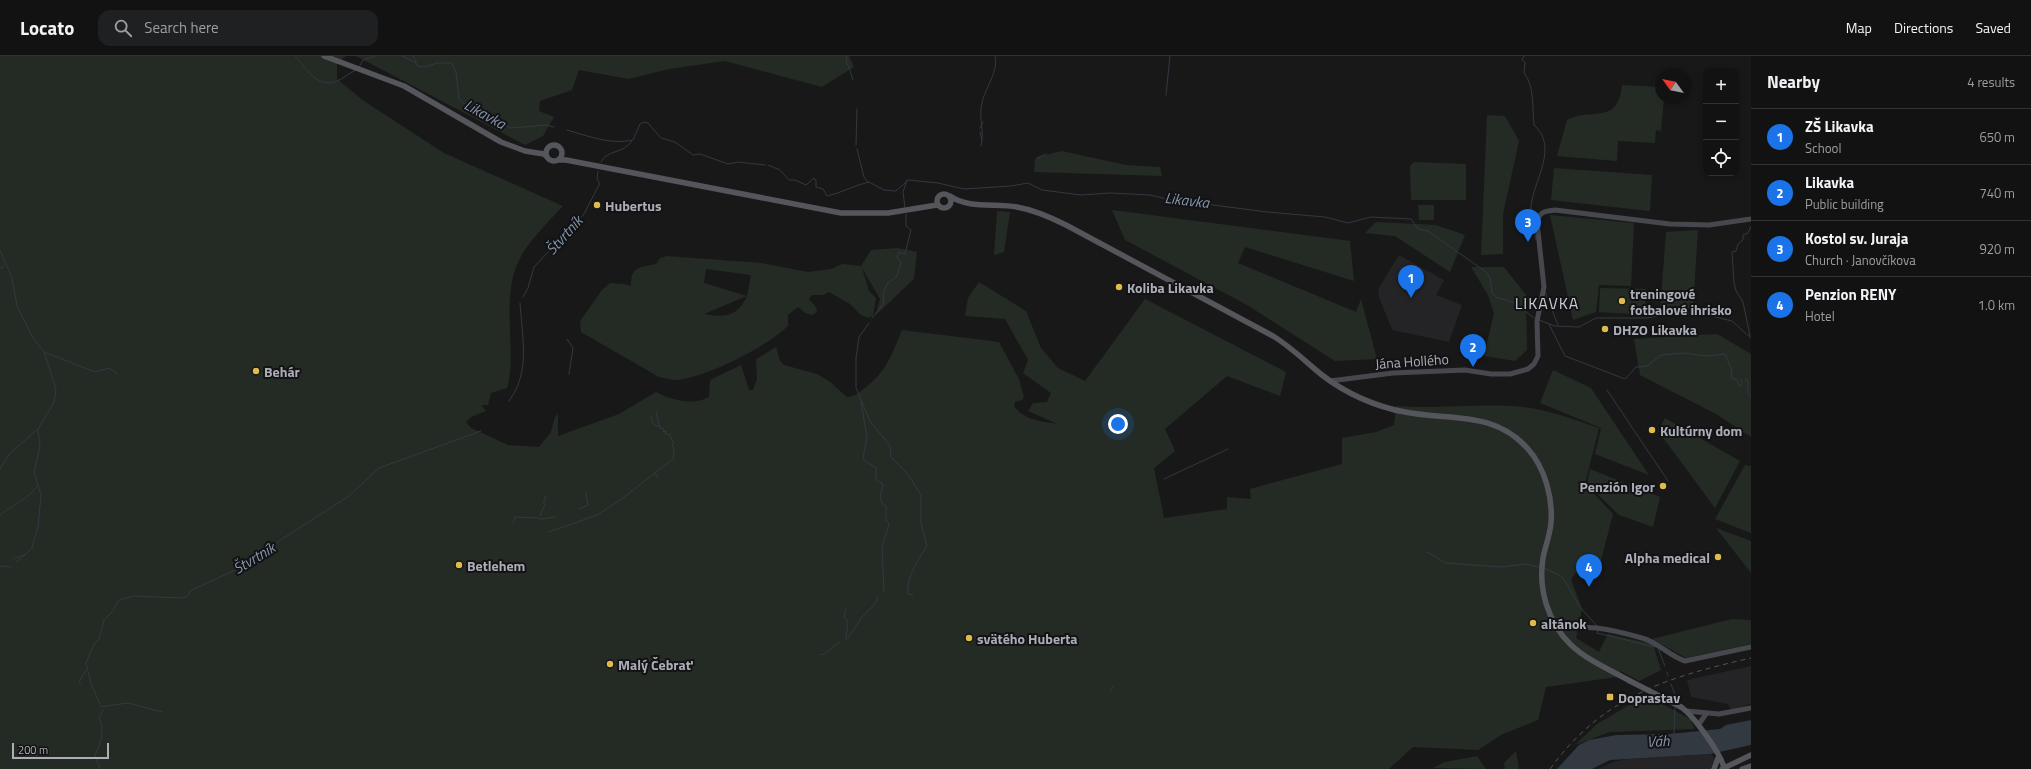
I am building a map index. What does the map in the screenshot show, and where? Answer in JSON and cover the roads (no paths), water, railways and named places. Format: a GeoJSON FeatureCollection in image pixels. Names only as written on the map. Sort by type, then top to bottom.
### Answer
{"type":"FeatureCollection","features":[{"type":"Feature","properties":{"kind":"main road"},"geometry":{"type":"LineString","coordinates":[[324,56],[404,86],[487,135],[512,146],[540,153],[547,156],[552,161],[558,160],[579,162],[840,212],[878,214],[938,205],[943,208],[958,200]]}},
{"type":"Feature","properties":{"kind":"main road"},"geometry":{"type":"LineString","coordinates":[[529,151],[541,151],[556,146],[579,162]]}},
{"type":"Feature","properties":{"kind":"main road"},"geometry":{"type":"LineString","coordinates":[[547,156],[549,148]]}},
{"type":"Feature","properties":{"kind":"main road"},"geometry":{"type":"LineString","coordinates":[[558,160],[562,156],[562,150]]}},
{"type":"Feature","properties":{"kind":"main road"},"geometry":{"type":"LineString","coordinates":[[912,209],[934,201],[942,194],[958,200],[983,205],[1016,207],[1040,213],[1066,224],[1273,336],[1330,381],[1354,394],[1386,407],[1411,413],[1478,420],[1500,428],[1519,440],[1529,450],[1537,462],[1548,492],[1551,520],[1543,558],[1543,592],[1554,623],[1567,641],[1581,653],[1684,709],[1698,724],[1717,757],[1722,760],[1723,769],[1751,755]]}},
{"type":"Feature","properties":{"kind":"main road"},"geometry":{"type":"LineString","coordinates":[[950,196],[950,205]]}},
{"type":"Feature","properties":{"kind":"main road"},"geometry":{"type":"LineString","coordinates":[[937,198],[938,205]]}},
{"type":"Feature","properties":{"kind":"main road"},"geometry":{"type":"LineString","coordinates":[[1717,757],[1727,761],[1739,760]]}},
{"type":"Feature","properties":{"kind":"main road"},"geometry":{"type":"LineString","coordinates":[[1714,769],[1717,757]]}},
{"type":"Feature","properties":{"kind":"main road"},"geometry":{"type":"LineString","coordinates":[[1742,769],[1751,766]]}},
{"type":"Feature","properties":{"kind":"street","name":"Jána Hollého"},"geometry":{"type":"LineString","coordinates":[[1330,381],[1393,373],[1465,370],[1491,374],[1510,374],[1528,369],[1537,358],[1537,319],[1544,287],[1537,222],[1539,216],[1544,212],[1555,210],[1670,224],[1709,225],[1751,219]]}},
{"type":"Feature","properties":{"kind":"street"},"geometry":{"type":"LineString","coordinates":[[1554,623],[1564,626],[1607,630],[1642,638],[1654,642],[1678,659],[1685,661],[1751,647]]}},
{"type":"Feature","properties":{"kind":"street"},"geometry":{"type":"LineString","coordinates":[[1684,709],[1706,714],[1725,714],[1751,708]]}},
{"type":"Feature","properties":{"kind":"street"},"geometry":{"type":"LineString","coordinates":[[1698,724],[1706,714]]}},
{"type":"Feature","properties":{"kind":"water","name":"Váh"},"geometry":{"type":"Polygon","coordinates":[[[1751,720],[1751,745],[1710,754],[1610,760],[1592,769],[1557,769],[1579,745],[1589,740],[1616,735],[1669,734],[1720,729],[1726,725],[1751,720]]]}},
{"type":"Feature","properties":{"kind":"waterway","name":"Likavka"},"geometry":{"type":"LineString","coordinates":[[295,56],[313,76],[324,82],[330,83],[337,81],[356,70]]}},
{"type":"Feature","properties":{"kind":"waterway","name":"Likavka"},"geometry":{"type":"LineString","coordinates":[[359,67],[363,60],[375,56]]}},
{"type":"Feature","properties":{"kind":"waterway","name":"Likavka"},"geometry":{"type":"LineString","coordinates":[[402,56],[416,63],[417,66],[424,67],[437,63],[452,63],[456,72],[459,99],[466,105],[511,128],[546,125],[554,127]]}},
{"type":"Feature","properties":{"kind":"waterway","name":"Likavka"},"geometry":{"type":"LineString","coordinates":[[413,56],[416,62]]}},
{"type":"Feature","properties":{"kind":"waterway"},"geometry":{"type":"LineString","coordinates":[[847,56],[846,62],[853,80]]}},
{"type":"Feature","properties":{"kind":"waterway"},"geometry":{"type":"LineString","coordinates":[[981,146],[981,108],[995,68],[995,56]]}},
{"type":"Feature","properties":{"kind":"waterway"},"geometry":{"type":"LineString","coordinates":[[1166,95],[1170,56]]}},
{"type":"Feature","properties":{"kind":"waterway"},"geometry":{"type":"LineString","coordinates":[[1524,56],[1522,60],[1525,62],[1524,73],[1530,84],[1534,125],[1541,134],[1545,153],[1531,206],[1536,240]]}},
{"type":"Feature","properties":{"kind":"waterway"},"geometry":{"type":"LineString","coordinates":[[856,145],[857,109]]}},
{"type":"Feature","properties":{"kind":"waterway","name":"Likavka"},"geometry":{"type":"LineString","coordinates":[[567,130],[608,141],[625,141],[633,140],[640,124],[644,122],[648,123],[661,138],[675,142],[693,155],[700,154],[728,164],[738,162],[765,165]]}},
{"type":"Feature","properties":{"kind":"waterway"},"geometry":{"type":"LineString","coordinates":[[980,128],[983,122]]}},
{"type":"Feature","properties":{"kind":"waterway"},"geometry":{"type":"LineString","coordinates":[[980,132],[982,140]]}},
{"type":"Feature","properties":{"kind":"waterway","name":"Štvrtník"},"geometry":{"type":"LineString","coordinates":[[601,162],[607,155],[624,148],[632,141]]}},
{"type":"Feature","properties":{"kind":"waterway"},"geometry":{"type":"LineString","coordinates":[[857,149],[864,177],[868,182]]}},
{"type":"Feature","properties":{"kind":"waterway"},"geometry":{"type":"LineString","coordinates":[[1037,158],[1046,154]]}},
{"type":"Feature","properties":{"kind":"waterway","name":"Likavka"},"geometry":{"type":"LineString","coordinates":[[768,165],[780,170],[789,180],[795,180],[806,185],[814,178],[816,181],[816,187],[823,189],[827,196],[869,182],[884,190],[896,191],[908,180],[938,183],[964,189],[1011,186],[1028,183],[1042,190],[1081,195],[1110,193],[1150,195],[1167,199],[1267,212],[1325,217],[1348,223],[1371,217],[1411,219],[1418,229],[1428,231],[1486,272],[1490,278],[1492,293],[1496,297],[1515,303],[1534,318]]}},
{"type":"Feature","properties":{"kind":"waterway","name":"Štvrtník"},"geometry":{"type":"LineString","coordinates":[[523,297],[528,288],[534,267],[584,214],[599,185],[597,179],[598,171]]}},
{"type":"Feature","properties":{"kind":"waterway"},"geometry":{"type":"LineString","coordinates":[[905,208],[903,192],[907,180]]}},
{"type":"Feature","properties":{"kind":"waterway"},"geometry":{"type":"LineString","coordinates":[[872,318],[884,303],[883,295],[887,284],[897,276],[901,263],[897,257],[899,252],[905,254],[911,230],[906,226],[906,214]]}},
{"type":"Feature","properties":{"kind":"waterway"},"geometry":{"type":"LineString","coordinates":[[1750,336],[1743,302],[1736,291],[1734,283],[1732,252],[1736,251],[1738,244],[1743,240],[1743,235],[1748,233],[1751,226]]}},
{"type":"Feature","properties":{"kind":"waterway"},"geometry":{"type":"LineString","coordinates":[[0,250],[12,278],[17,306],[33,338],[44,352],[95,372],[109,368],[118,374]]}},
{"type":"Feature","properties":{"kind":"waterway"},"geometry":{"type":"LineString","coordinates":[[0,267],[2,269],[3,265]]}},
{"type":"Feature","properties":{"kind":"waterway"},"geometry":{"type":"LineString","coordinates":[[1545,292],[1558,325]]}},
{"type":"Feature","properties":{"kind":"waterway","name":"Štvrtník"},"geometry":{"type":"LineString","coordinates":[[509,401],[516,390],[523,366],[524,354],[520,303]]}},
{"type":"Feature","properties":{"kind":"waterway","name":"Likavka"},"geometry":{"type":"LineString","coordinates":[[1539,320],[1555,326],[1579,327],[1596,318],[1647,318],[1675,313],[1699,313],[1732,321],[1751,338]]}},
{"type":"Feature","properties":{"kind":"waterway"},"geometry":{"type":"LineString","coordinates":[[869,323],[859,337],[856,358],[856,388],[870,421],[890,446],[891,457],[907,473],[921,495],[921,523],[927,546],[911,575],[908,594],[913,595]]}},
{"type":"Feature","properties":{"kind":"waterway"},"geometry":{"type":"LineString","coordinates":[[1549,324],[1565,356],[1625,379],[1636,367],[1647,366],[1661,355],[1683,353],[1706,356],[1725,354],[1732,370],[1731,378],[1737,380],[1739,386],[1742,385],[1741,379]]}},
{"type":"Feature","properties":{"kind":"waterway"},"geometry":{"type":"LineString","coordinates":[[567,339],[573,348],[569,374]]}},
{"type":"Feature","properties":{"kind":"waterway"},"geometry":{"type":"LineString","coordinates":[[0,469],[10,453],[38,429],[54,402],[56,389],[44,352]]}},
{"type":"Feature","properties":{"kind":"waterway"},"geometry":{"type":"LineString","coordinates":[[1745,378],[1748,381],[1748,394],[1751,397]]}},
{"type":"Feature","properties":{"kind":"waterway"},"geometry":{"type":"LineString","coordinates":[[1607,390],[1668,481]]}},
{"type":"Feature","properties":{"kind":"waterway"},"geometry":{"type":"LineString","coordinates":[[861,401],[867,438],[863,458],[876,468],[876,480],[883,484],[880,498],[883,505],[886,506],[886,521],[889,524],[882,547],[884,592]]}},
{"type":"Feature","properties":{"kind":"waterway"},"geometry":{"type":"LineString","coordinates":[[656,412],[659,425]]}},
{"type":"Feature","properties":{"kind":"waterway"},"geometry":{"type":"LineString","coordinates":[[651,416],[652,422],[656,426],[661,426],[660,428],[664,429],[663,432],[666,431],[665,434],[669,434],[674,443],[672,446],[674,448],[673,459],[655,473],[658,478]]}},
{"type":"Feature","properties":{"kind":"waterway"},"geometry":{"type":"LineString","coordinates":[[13,559],[26,554],[32,548],[38,526],[41,495],[34,472],[40,446],[38,429]]}},
{"type":"Feature","properties":{"kind":"waterway","name":"Štvrtník"},"geometry":{"type":"LineString","coordinates":[[100,704],[91,684],[86,663],[94,644],[99,639],[104,620],[112,612],[119,600],[133,596],[181,598],[188,596],[190,591],[250,563],[276,543],[349,496],[379,468],[481,431]]}},
{"type":"Feature","properties":{"kind":"waterway"},"geometry":{"type":"LineString","coordinates":[[1164,479],[1228,449]]}},
{"type":"Feature","properties":{"kind":"waterway"},"geometry":{"type":"LineString","coordinates":[[549,532],[597,515],[623,498],[655,473]]}},
{"type":"Feature","properties":{"kind":"waterway"},"geometry":{"type":"LineString","coordinates":[[0,515],[26,498],[37,486]]}},
{"type":"Feature","properties":{"kind":"waterway"},"geometry":{"type":"LineString","coordinates":[[579,509],[588,505],[586,493]]}},
{"type":"Feature","properties":{"kind":"waterway"},"geometry":{"type":"LineString","coordinates":[[540,516],[545,504],[543,502],[545,501],[545,496],[547,496]]}},
{"type":"Feature","properties":{"kind":"waterway"},"geometry":{"type":"LineString","coordinates":[[513,523],[515,517],[539,518]]}},
{"type":"Feature","properties":{"kind":"waterway"},"geometry":{"type":"LineString","coordinates":[[540,519],[555,517]]}},
{"type":"Feature","properties":{"kind":"waterway"},"geometry":{"type":"LineString","coordinates":[[1427,552],[1446,563],[1502,567],[1525,564],[1539,567]]}},
{"type":"Feature","properties":{"kind":"waterway"},"geometry":{"type":"LineString","coordinates":[[16,562],[25,555]]}},
{"type":"Feature","properties":{"kind":"waterway"},"geometry":{"type":"LineString","coordinates":[[0,566],[11,567]]}},
{"type":"Feature","properties":{"kind":"waterway"},"geometry":{"type":"LineString","coordinates":[[1544,568],[1561,576],[1579,606],[1598,627]]}},
{"type":"Feature","properties":{"kind":"waterway"},"geometry":{"type":"LineString","coordinates":[[848,638],[862,617],[875,604],[878,597]]}},
{"type":"Feature","properties":{"kind":"waterway"},"geometry":{"type":"LineString","coordinates":[[846,609],[844,617],[848,622],[846,639]]}},
{"type":"Feature","properties":{"kind":"waterway"},"geometry":{"type":"LineString","coordinates":[[1598,630],[1597,633],[1655,647]]}},
{"type":"Feature","properties":{"kind":"waterway"},"geometry":{"type":"LineString","coordinates":[[820,655],[826,653],[840,642]]}},
{"type":"Feature","properties":{"kind":"waterway"},"geometry":{"type":"LineString","coordinates":[[1658,648],[1665,666]]}},
{"type":"Feature","properties":{"kind":"waterway"},"geometry":{"type":"LineString","coordinates":[[81,685],[79,682],[86,670]]}},
{"type":"Feature","properties":{"kind":"waterway"},"geometry":{"type":"LineString","coordinates":[[1667,672],[1668,676]]}},
{"type":"Feature","properties":{"kind":"waterway"},"geometry":{"type":"LineString","coordinates":[[1671,684],[1678,703]]}},
{"type":"Feature","properties":{"kind":"waterway"},"geometry":{"type":"LineString","coordinates":[[1110,691],[1113,687]]}},
{"type":"Feature","properties":{"kind":"waterway"},"geometry":{"type":"LineString","coordinates":[[100,707],[128,703],[162,712]]}},
{"type":"Feature","properties":{"kind":"waterway","name":"Váh"},"geometry":{"type":"LineString","coordinates":[[1674,734],[1675,708]]}},
{"type":"Feature","properties":{"kind":"waterway","name":"Štvrtník"},"geometry":{"type":"LineString","coordinates":[[100,769],[95,755],[102,736],[102,727],[99,718],[103,710]]}},
{"type":"Feature","properties":{"kind":"railway"},"geometry":{"type":"LineString","coordinates":[[1550,769],[1570,744],[1592,724],[1615,707],[1639,693],[1692,673],[1751,658]]}},
{"type":"Feature","properties":{"kind":"place","name":"Hubertus"},"geometry":{"type":"Point","coordinates":[597,205]}},
{"type":"Feature","properties":{"kind":"place","name":"Kostol sv. Juraja"},"geometry":{"type":"Point","coordinates":[1528,242]}},
{"type":"Feature","properties":{"kind":"place","name":"Koliba Likavka"},"geometry":{"type":"Point","coordinates":[1119,287]}},
{"type":"Feature","properties":{"kind":"place","name":"ZŠ Likavka"},"geometry":{"type":"Point","coordinates":[1411,298]}},
{"type":"Feature","properties":{"kind":"place","name":"treningové fotbalové ihrisko"},"geometry":{"type":"Point","coordinates":[1622,301]}},
{"type":"Feature","properties":{"kind":"place","name":"DHZO Likavka"},"geometry":{"type":"Point","coordinates":[1605,329]}},
{"type":"Feature","properties":{"kind":"place","name":"Likavka"},"geometry":{"type":"Point","coordinates":[1473,367]}},
{"type":"Feature","properties":{"kind":"place","name":"Behár"},"geometry":{"type":"Point","coordinates":[256,371]}},
{"type":"Feature","properties":{"kind":"place","name":"Kultúrny dom"},"geometry":{"type":"Point","coordinates":[1652,430]}},
{"type":"Feature","properties":{"kind":"place","name":"Penzión Igor"},"geometry":{"type":"Point","coordinates":[1663,486]}},
{"type":"Feature","properties":{"kind":"place","name":"Alpha medical"},"geometry":{"type":"Point","coordinates":[1718,557]}},
{"type":"Feature","properties":{"kind":"place","name":"Betlehem"},"geometry":{"type":"Point","coordinates":[459,565]}},
{"type":"Feature","properties":{"kind":"place","name":"Penzion RENY"},"geometry":{"type":"Point","coordinates":[1589,587]}},
{"type":"Feature","properties":{"kind":"place","name":"altánok"},"geometry":{"type":"Point","coordinates":[1533,623]}},
{"type":"Feature","properties":{"kind":"place","name":"svätého Huberta"},"geometry":{"type":"Point","coordinates":[969,638]}},
{"type":"Feature","properties":{"kind":"place","name":"Malý Čebrať"},"geometry":{"type":"Point","coordinates":[610,664]}},
{"type":"Feature","properties":{"kind":"place","name":"Doprastav"},"geometry":{"type":"Point","coordinates":[1610,697]}},
{"type":"Feature","properties":{"kind":"district","name":"LIKAVKA"},"geometry":{"type":"Point","coordinates":[1547,303]}}]}
